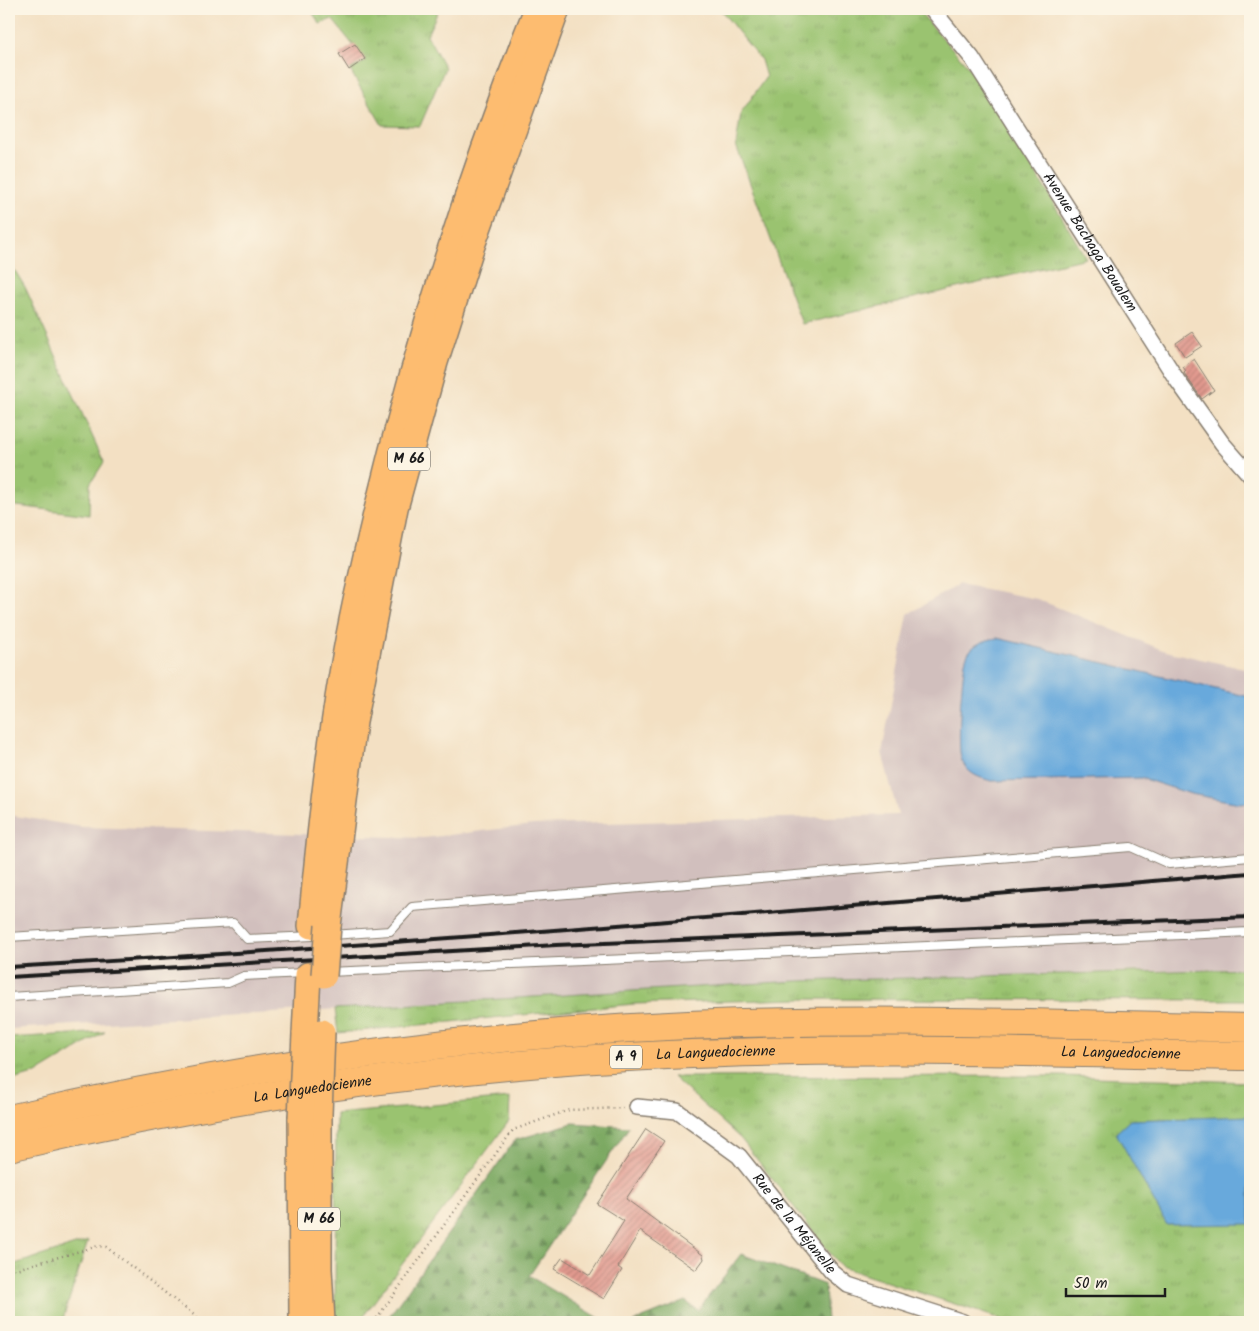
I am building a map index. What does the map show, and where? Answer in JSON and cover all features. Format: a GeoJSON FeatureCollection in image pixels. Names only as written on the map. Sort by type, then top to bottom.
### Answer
{"type":"FeatureCollection","features":[{"type":"Feature","properties":{"kind":"highway","name":"M 66"},"geometry":{"type":"LineString","coordinates":[[320,926],[319,842],[335,724],[356,603],[378,509],[416,359],[451,248],[536,9]]}},
{"type":"Feature","properties":{"kind":"highway","name":"M 66"},"geometry":{"type":"LineString","coordinates":[[302,1322],[313,1033],[320,926],[354,722],[395,508],[435,362],[467,260],[557,9]]}},
{"type":"Feature","properties":{"kind":"highway","name":"La Languedocienne"},"geometry":{"type":"LineString","coordinates":[[9,1119],[159,1087],[270,1068],[435,1045],[571,1033],[741,1023],[820,1022],[1250,1028]]}},
{"type":"Feature","properties":{"kind":"highway","name":"La Languedocienne"},"geometry":{"type":"LineString","coordinates":[[9,1147],[118,1123],[260,1097],[438,1073],[573,1060],[820,1050],[1250,1056]]}},
{"type":"Feature","properties":{"kind":"highway","name":"M 66"},"geometry":{"type":"LineString","coordinates":[[310,1116],[322,1322]]}},
{"type":"Feature","properties":{"kind":"street","name":"Avenue Bachaga Boualem"},"geometry":{"type":"LineString","coordinates":[[932,9],[972,58],[1177,380],[1222,443],[1250,476]]}},
{"type":"Feature","properties":{"kind":"street","name":"Rue de la Méjanelle"},"geometry":{"type":"LineString","coordinates":[[637,1107],[677,1111],[739,1156],[832,1272],[848,1285],[963,1322]]}},
{"type":"Feature","properties":{"kind":"lane"},"geometry":{"type":"LineString","coordinates":[[9,937],[233,923],[247,940],[390,931],[412,907],[1131,847],[1170,864],[1250,857]]}},
{"type":"Feature","properties":{"kind":"lane"},"geometry":{"type":"LineString","coordinates":[[9,996],[228,983],[244,976],[1250,932]]}},
{"type":"Feature","properties":{"kind":"path"},"geometry":{"type":"LineString","coordinates":[[374,1322],[513,1130],[569,1110],[637,1107]]}},
{"type":"Feature","properties":{"kind":"path"},"geometry":{"type":"LineString","coordinates":[[9,1271],[98,1246],[106,1247],[203,1322]]}},
{"type":"Feature","properties":{"kind":"shaded area"},"geometry":{"type":"Polygon","coordinates":[[[959,584],[1037,599],[1165,651],[1250,670],[1250,968],[797,981],[9,1029],[9,815],[82,827],[424,838],[533,825],[898,815],[882,752],[908,614],[959,584]]]}},
{"type":"Feature","properties":{"kind":"green space"},"geometry":{"type":"Polygon","coordinates":[[[310,9],[439,9],[427,35],[445,68],[420,126],[382,125],[350,70],[366,61],[332,19],[320,24],[310,9]]]}},
{"type":"Feature","properties":{"kind":"green space"},"geometry":{"type":"Polygon","coordinates":[[[720,9],[917,9],[982,82],[1086,258],[802,324],[736,145],[741,113],[766,77],[761,60],[720,9]]]}},
{"type":"Feature","properties":{"kind":"green space"},"geometry":{"type":"Polygon","coordinates":[[[9,261],[25,287],[104,462],[90,484],[89,515],[9,505],[9,261]]]}},
{"type":"Feature","properties":{"kind":"green space"},"geometry":{"type":"Polygon","coordinates":[[[1250,969],[1250,1000],[798,999],[634,1004],[338,1033],[335,1009],[797,981],[1250,969]]]}},
{"type":"Feature","properties":{"kind":"green space"},"geometry":{"type":"Polygon","coordinates":[[[105,1032],[37,1073],[9,1081],[9,1038],[105,1032]]]}},
{"type":"Feature","properties":{"kind":"green space"},"geometry":{"type":"Polygon","coordinates":[[[1061,1076],[1250,1082],[1250,1322],[1010,1322],[841,1267],[741,1139],[673,1077],[1061,1076]]]}},
{"type":"Feature","properties":{"kind":"green space"},"geometry":{"type":"Polygon","coordinates":[[[510,1098],[509,1121],[359,1322],[335,1322],[336,1114],[510,1098]]]}},
{"type":"Feature","properties":{"kind":"green space"},"geometry":{"type":"Polygon","coordinates":[[[573,1123],[629,1127],[529,1276],[606,1322],[385,1322],[515,1140],[573,1123]]]}},
{"type":"Feature","properties":{"kind":"green space"},"geometry":{"type":"Polygon","coordinates":[[[88,1241],[62,1322],[9,1322],[9,1266],[88,1241]]]}},
{"type":"Feature","properties":{"kind":"green space"},"geometry":{"type":"Polygon","coordinates":[[[741,1254],[825,1285],[827,1322],[633,1322],[685,1301],[698,1310],[741,1254]]]}},
{"type":"Feature","properties":{"kind":"water"},"geometry":{"type":"Polygon","coordinates":[[[997,638],[1250,697],[1250,802],[1240,803],[1191,794],[1141,778],[992,781],[974,775],[964,765],[960,754],[960,710],[964,665],[971,649],[983,642],[997,638]]]}},
{"type":"Feature","properties":{"kind":"water"},"geometry":{"type":"Polygon","coordinates":[[[1250,1116],[1250,1224],[1167,1225],[1116,1133],[1130,1120],[1250,1116]]]}},
{"type":"Feature","properties":{"kind":"building"},"geometry":{"type":"Polygon","coordinates":[[[355,44],[365,59],[349,70],[339,54],[355,44]]]}},
{"type":"Feature","properties":{"kind":"building"},"geometry":{"type":"Polygon","coordinates":[[[1192,332],[1202,346],[1185,357],[1176,343],[1192,332]]]}},
{"type":"Feature","properties":{"kind":"building"},"geometry":{"type":"Polygon","coordinates":[[[1194,359],[1214,390],[1202,399],[1184,373],[1186,371],[1183,367],[1194,359]]]}},
{"type":"Feature","properties":{"kind":"building"},"geometry":{"type":"Polygon","coordinates":[[[646,1129],[664,1141],[626,1199],[703,1255],[704,1259],[696,1270],[640,1231],[618,1267],[622,1270],[604,1299],[554,1269],[562,1258],[590,1275],[624,1221],[597,1204],[646,1129]]]}},
{"type":"Feature","properties":{"kind":"railway"},"geometry":{"type":"LineString","coordinates":[[9,967],[475,936],[1250,873]]}},
{"type":"Feature","properties":{"kind":"railway"},"geometry":{"type":"LineString","coordinates":[[9,977],[556,945],[1250,917]]}}]}
